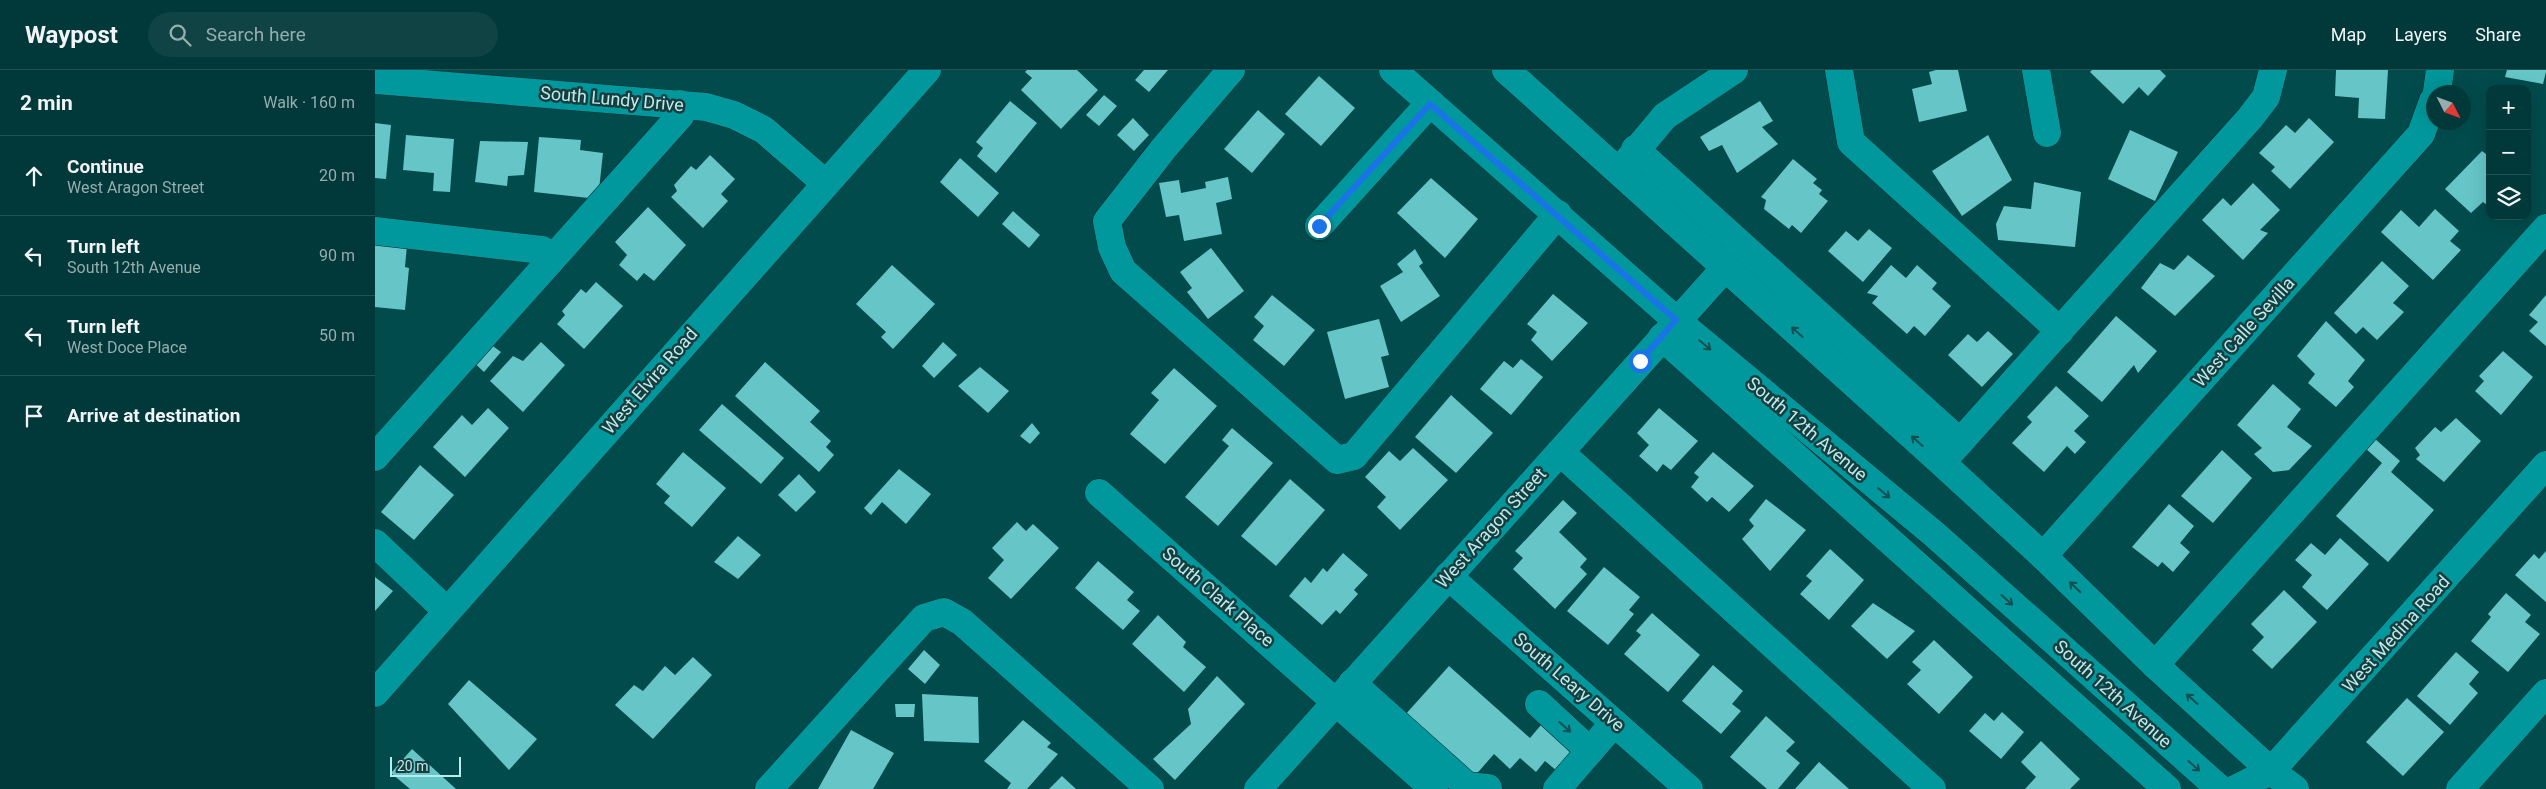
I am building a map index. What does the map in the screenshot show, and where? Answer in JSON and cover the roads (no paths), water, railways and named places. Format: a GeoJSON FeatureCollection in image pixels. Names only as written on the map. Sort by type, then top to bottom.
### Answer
{"type":"FeatureCollection","features":[{"type":"Feature","properties":{"kind":"street","name":"West Elvira Road"},"geometry":{"type":"LineString","coordinates":[[375,693],[927,70]]}},
{"type":"Feature","properties":{"kind":"street"},"geometry":{"type":"LineString","coordinates":[[1231,70],[1164,148],[1107,221],[1112,247],[1123,271],[1337,460],[1354,456],[1558,214]]}},
{"type":"Feature","properties":{"kind":"street","name":"South 12th Avenue"},"geometry":{"type":"LineString","coordinates":[[1393,70],[1558,214],[1669,329],[2167,789]]}},
{"type":"Feature","properties":{"kind":"street"},"geometry":{"type":"LineString","coordinates":[[1506,70],[1941,462],[2271,772],[2295,789]]}},
{"type":"Feature","properties":{"kind":"street"},"geometry":{"type":"LineString","coordinates":[[1619,172],[1635,150],[1665,116],[1734,70]]}},
{"type":"Feature","properties":{"kind":"street"},"geometry":{"type":"LineString","coordinates":[[1839,70],[1851,142],[2060,331]]}},
{"type":"Feature","properties":{"kind":"street"},"geometry":{"type":"LineString","coordinates":[[2036,70],[2047,133]]}},
{"type":"Feature","properties":{"kind":"street"},"geometry":{"type":"LineString","coordinates":[[1941,462],[2250,118],[2266,97],[2273,70]]}},
{"type":"Feature","properties":{"kind":"street"},"geometry":{"type":"LineString","coordinates":[[2438,85],[2440,70]]}},
{"type":"Feature","properties":{"kind":"street","name":"South Lundy Drive"},"geometry":{"type":"LineString","coordinates":[[375,80],[706,107],[734,115],[764,130],[825,184]]}},
{"type":"Feature","properties":{"kind":"street"},"geometry":{"type":"LineString","coordinates":[[375,457],[680,116],[680,104]]}},
{"type":"Feature","properties":{"kind":"street"},"geometry":{"type":"LineString","coordinates":[[1319,226],[1430,104]]}},
{"type":"Feature","properties":{"kind":"street","name":"West Calle Sevilla"},"geometry":{"type":"LineString","coordinates":[[2043,556],[2421,134],[2426,120]]}},
{"type":"Feature","properties":{"kind":"street"},"geometry":{"type":"LineString","coordinates":[[1635,150],[1960,442]]}},
{"type":"Feature","properties":{"kind":"street"},"geometry":{"type":"LineString","coordinates":[[2155,665],[2546,228]]}},
{"type":"Feature","properties":{"kind":"street"},"geometry":{"type":"LineString","coordinates":[[375,231],[542,250],[550,261]]}},
{"type":"Feature","properties":{"kind":"street","name":"West Aragon Street"},"geometry":{"type":"LineString","coordinates":[[1258,789],[1725,268]]}},
{"type":"Feature","properties":{"kind":"street","name":"South 12th Avenue"},"geometry":{"type":"LineString","coordinates":[[1669,329],[1934,534],[2220,789]]}},
{"type":"Feature","properties":{"kind":"street"},"geometry":{"type":"LineString","coordinates":[[1560,452],[1932,789]]}},
{"type":"Feature","properties":{"kind":"street","name":"West Medina Road"},"geometry":{"type":"LineString","coordinates":[[2235,789],[2271,772],[2546,465]]}},
{"type":"Feature","properties":{"kind":"street","name":"South Clark Place"},"geometry":{"type":"LineString","coordinates":[[1099,493],[1344,692]]}},
{"type":"Feature","properties":{"kind":"street"},"geometry":{"type":"LineString","coordinates":[[375,544],[447,611]]}},
{"type":"Feature","properties":{"kind":"street","name":"South Leary Drive"},"geometry":{"type":"LineString","coordinates":[[1448,576],[1689,789]]}},
{"type":"Feature","properties":{"kind":"street"},"geometry":{"type":"LineString","coordinates":[[769,789],[924,618],[944,612],[962,622],[1150,789]]}},
{"type":"Feature","properties":{"kind":"street"},"geometry":{"type":"LineString","coordinates":[[1344,692],[1467,786],[1488,788]]}},
{"type":"Feature","properties":{"kind":"street"},"geometry":{"type":"LineString","coordinates":[[1344,692],[1434,789]]}},
{"type":"Feature","properties":{"kind":"street"},"geometry":{"type":"LineString","coordinates":[[2460,789],[2546,693]]}},
{"type":"Feature","properties":{"kind":"street"},"geometry":{"type":"LineString","coordinates":[[1539,704],[1590,751]]}},
{"type":"Feature","properties":{"kind":"street"},"geometry":{"type":"LineString","coordinates":[[1557,789],[1614,723]]}}]}
